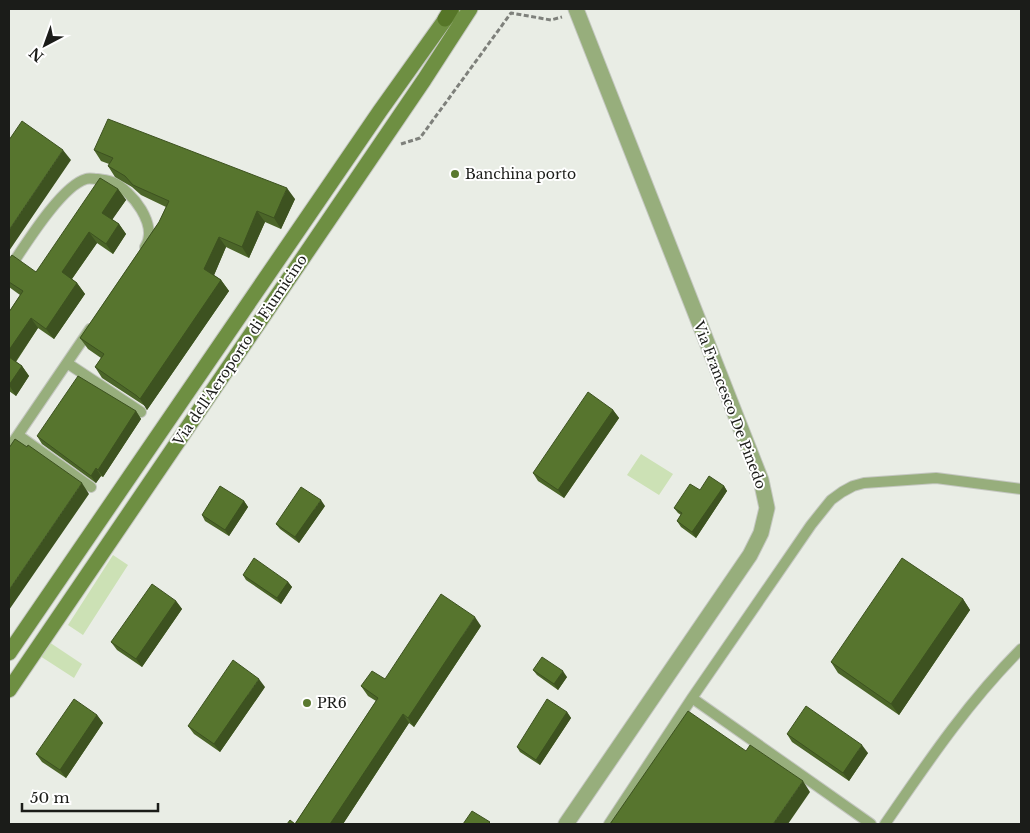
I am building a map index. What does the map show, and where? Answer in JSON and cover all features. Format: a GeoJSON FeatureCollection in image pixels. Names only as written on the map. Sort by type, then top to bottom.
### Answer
{"type":"FeatureCollection","features":[{"type":"Feature","properties":{"kind":"street","name":"Via dell'Aeroporto di Fiumicino"},"geometry":{"type":"LineString","coordinates":[[9,690],[424,80],[470,9]]}},
{"type":"Feature","properties":{"kind":"street","name":"Via Francesco De Pinedo"},"geometry":{"type":"LineString","coordinates":[[566,824],[750,555],[761,533],[767,508],[761,480],[576,9]]}},
{"type":"Feature","properties":{"kind":"street","name":"Via dell'Aeroporto di Fiumicino"},"geometry":{"type":"LineString","coordinates":[[9,654],[374,119],[450,12]]}},
{"type":"Feature","properties":{"kind":"lane"},"geometry":{"type":"LineString","coordinates":[[9,269],[45,217],[69,189],[86,178],[111,181],[128,191],[138,204],[149,226],[150,240],[140,254]]}},
{"type":"Feature","properties":{"kind":"lane"},"geometry":{"type":"LineString","coordinates":[[9,448],[95,322]]}},
{"type":"Feature","properties":{"kind":"lane"},"geometry":{"type":"LineString","coordinates":[[67,363],[141,412]]}},
{"type":"Feature","properties":{"kind":"lane"},"geometry":{"type":"LineString","coordinates":[[18,434],[91,487]]}},
{"type":"Feature","properties":{"kind":"lane"},"geometry":{"type":"LineString","coordinates":[[609,824],[692,698],[811,525],[831,500],[853,486],[864,483],[917,478],[953,479],[1021,489]]}},
{"type":"Feature","properties":{"kind":"lane"},"geometry":{"type":"LineString","coordinates":[[885,824],[950,731],[983,690],[1021,649]]}},
{"type":"Feature","properties":{"kind":"lane"},"geometry":{"type":"LineString","coordinates":[[692,698],[871,824]]}},
{"type":"Feature","properties":{"kind":"path"},"geometry":{"type":"LineString","coordinates":[[432,123],[511,13],[552,20],[562,17]]}},
{"type":"Feature","properties":{"kind":"green space"},"geometry":{"type":"Polygon","coordinates":[[[641,454],[673,474],[659,495],[627,475],[641,454]]]}},
{"type":"Feature","properties":{"kind":"green space"},"geometry":{"type":"Polygon","coordinates":[[[113,555],[128,565],[83,635],[68,625],[113,555]]]}},
{"type":"Feature","properties":{"kind":"green space"},"geometry":{"type":"Polygon","coordinates":[[[49,642],[82,664],[74,678],[40,656],[49,642]]]}},
{"type":"Feature","properties":{"kind":"building"},"geometry":{"type":"Polygon","coordinates":[[[108,119],[287,188],[274,218],[257,211],[242,247],[219,237],[204,269],[221,280],[140,399],[95,367],[104,354],[80,338],[159,222],[169,201],[133,185],[125,176],[108,166],[113,158],[94,150],[108,119]]]}},
{"type":"Feature","properties":{"kind":"building"},"geometry":{"type":"Polygon","coordinates":[[[22,121],[63,150],[9,230],[9,140],[22,121]]]}},
{"type":"Feature","properties":{"kind":"building"},"geometry":{"type":"Polygon","coordinates":[[[100,178],[118,189],[102,213],[119,224],[106,244],[89,232],[62,272],[77,283],[46,329],[31,318],[9,350],[9,312],[23,291],[9,282],[9,259],[12,255],[36,272],[100,178]]]}},
{"type":"Feature","properties":{"kind":"building"},"geometry":{"type":"Polygon","coordinates":[[[9,357],[22,366],[9,385],[9,357]]]}},
{"type":"Feature","properties":{"kind":"building"},"geometry":{"type":"Polygon","coordinates":[[[78,376],[136,411],[98,470],[96,468],[91,476],[37,436],[78,376]]]}},
{"type":"Feature","properties":{"kind":"building"},"geometry":{"type":"Polygon","coordinates":[[[588,392],[613,410],[558,490],[533,473],[588,392]]]}},
{"type":"Feature","properties":{"kind":"building"},"geometry":{"type":"Polygon","coordinates":[[[15,439],[27,447],[28,445],[82,483],[9,590],[9,448],[15,439]]]}},
{"type":"Feature","properties":{"kind":"building"},"geometry":{"type":"Polygon","coordinates":[[[709,476],[724,486],[692,532],[677,521],[682,513],[674,508],[690,484],[700,490],[709,476]]]}},
{"type":"Feature","properties":{"kind":"building"},"geometry":{"type":"Polygon","coordinates":[[[220,486],[244,501],[225,530],[202,515],[220,486]]]}},
{"type":"Feature","properties":{"kind":"building"},"geometry":{"type":"Polygon","coordinates":[[[301,487],[321,500],[295,537],[276,524],[301,487]]]}},
{"type":"Feature","properties":{"kind":"building"},"geometry":{"type":"Polygon","coordinates":[[[254,558],[288,582],[277,598],[243,575],[254,558]]]}},
{"type":"Feature","properties":{"kind":"building"},"geometry":{"type":"Polygon","coordinates":[[[902,558],[963,599],[891,704],[831,662],[902,558]]]}},
{"type":"Feature","properties":{"kind":"building"},"geometry":{"type":"Polygon","coordinates":[[[152,584],[176,601],[136,659],[111,642],[152,584]]]}},
{"type":"Feature","properties":{"kind":"building"},"geometry":{"type":"Polygon","coordinates":[[[441,594],[475,617],[408,718],[403,714],[330,824],[295,824],[378,698],[361,686],[372,671],[385,679],[441,594]]]}},
{"type":"Feature","properties":{"kind":"building"},"geometry":{"type":"Polygon","coordinates":[[[542,657],[563,671],[554,684],[533,670],[542,657]]]}},
{"type":"Feature","properties":{"kind":"building"},"geometry":{"type":"Polygon","coordinates":[[[233,660],[259,679],[214,744],[188,726],[233,660]]]}},
{"type":"Feature","properties":{"kind":"building"},"geometry":{"type":"Polygon","coordinates":[[[74,699],[97,715],[60,770],[36,754],[74,699]]]}},
{"type":"Feature","properties":{"kind":"building"},"geometry":{"type":"Polygon","coordinates":[[[547,699],[567,712],[536,760],[517,747],[547,699]]]}},
{"type":"Feature","properties":{"kind":"building"},"geometry":{"type":"Polygon","coordinates":[[[806,706],[862,745],[843,773],[787,734],[806,706]]]}},
{"type":"Feature","properties":{"kind":"building"},"geometry":{"type":"Polygon","coordinates":[[[688,711],[746,751],[750,745],[803,781],[773,824],[610,824],[688,711]]]}},
{"type":"Feature","properties":{"kind":"building"},"geometry":{"type":"Polygon","coordinates":[[[472,811],[490,822],[488,824],[463,824],[472,811]]]}},
{"type":"Feature","properties":{"kind":"building"},"geometry":{"type":"Polygon","coordinates":[[[290,820],[295,824],[287,824],[290,820]]]}},
{"type":"Feature","properties":{"kind":"place","name":"Banchina porto"},"geometry":{"type":"Point","coordinates":[455,174]}},
{"type":"Feature","properties":{"kind":"place","name":"PR6"},"geometry":{"type":"Point","coordinates":[307,703]}}]}
